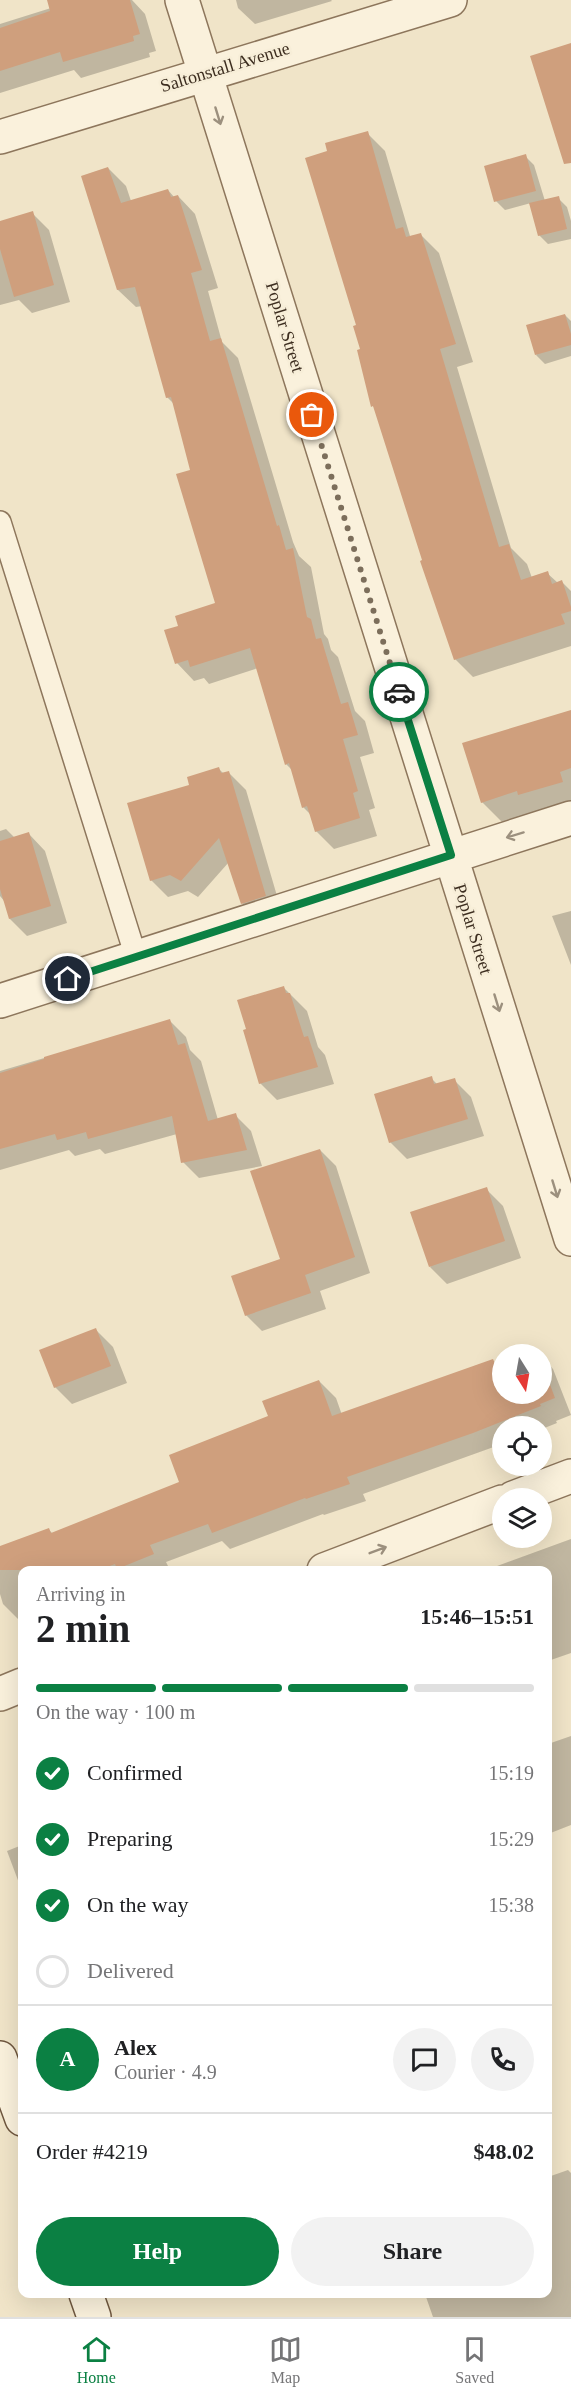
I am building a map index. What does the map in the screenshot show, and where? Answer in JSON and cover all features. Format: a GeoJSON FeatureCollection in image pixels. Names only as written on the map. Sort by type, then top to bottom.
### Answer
{"type":"FeatureCollection","features":[{"type":"Feature","properties":{"kind":"street","name":"Poplar Street"},"geometry":{"type":"LineString","coordinates":[[182,0],[571,1239]]}},
{"type":"Feature","properties":{"kind":"street","name":"Saltonstall Avenue"},"geometry":{"type":"LineString","coordinates":[[0,137],[450,0]]}},
{"type":"Feature","properties":{"kind":"street"},"geometry":{"type":"LineString","coordinates":[[0,1001],[571,818]]}},
{"type":"Feature","properties":{"kind":"street"},"geometry":{"type":"LineString","coordinates":[[539,1488],[571,1476]]}},
{"type":"Feature","properties":{"kind":"street"},"geometry":{"type":"LineString","coordinates":[[334,1566],[492,1506]]}},
{"type":"Feature","properties":{"kind":"street"},"geometry":{"type":"LineString","coordinates":[[0,1694],[18,1687]]}},
{"type":"Feature","properties":{"kind":"street"},"geometry":{"type":"LineString","coordinates":[[0,2058],[18,2108]]}},
{"type":"Feature","properties":{"kind":"street"},"geometry":{"type":"LineString","coordinates":[[87,2298],[94,2317]]}},
{"type":"Feature","properties":{"kind":"lane"},"geometry":{"type":"LineString","coordinates":[[0,522],[136,957]]}},
{"type":"Feature","properties":{"kind":"building"},"geometry":{"type":"Polygon","coordinates":[[[47,0],[130,0],[140,34],[133,36],[134,41],[63,62],[60,52],[0,71],[0,28],[50,11],[47,0]]]}},
{"type":"Feature","properties":{"kind":"building"},"geometry":{"type":"Polygon","coordinates":[[[571,43],[571,163],[564,164],[530,56],[571,43]]]}},
{"type":"Feature","properties":{"kind":"building"},"geometry":{"type":"Polygon","coordinates":[[[368,131],[396,229],[403,227],[406,237],[421,233],[456,344],[440,349],[499,547],[509,544],[521,580],[548,571],[552,584],[562,580],[571,607],[571,611],[561,614],[565,624],[454,660],[420,561],[422,560],[373,406],[371,407],[357,350],[360,349],[353,326],[356,325],[305,158],[327,151],[325,143],[368,131]]]}},
{"type":"Feature","properties":{"kind":"building"},"geometry":{"type":"Polygon","coordinates":[[[526,154],[536,191],[494,202],[484,166],[526,154]]]}},
{"type":"Feature","properties":{"kind":"building"},"geometry":{"type":"Polygon","coordinates":[[[108,167],[121,203],[168,189],[171,197],[178,195],[202,270],[191,273],[210,341],[221,338],[277,526],[279,525],[286,550],[293,548],[307,617],[311,619],[316,639],[321,638],[341,704],[348,702],[358,735],[343,739],[358,791],[353,793],[360,818],[315,832],[307,806],[302,808],[289,763],[285,765],[250,648],[190,667],[188,660],[175,664],[164,630],[178,626],[175,616],[215,603],[176,474],[190,470],[171,397],[166,398],[135,287],[117,290],[81,176],[108,167]]]}},
{"type":"Feature","properties":{"kind":"building"},"geometry":{"type":"Polygon","coordinates":[[[559,196],[567,229],[538,236],[529,203],[559,196]]]}},
{"type":"Feature","properties":{"kind":"building"},"geometry":{"type":"Polygon","coordinates":[[[33,211],[54,285],[14,297],[0,249],[0,221],[33,211]]]}},
{"type":"Feature","properties":{"kind":"building"},"geometry":{"type":"Polygon","coordinates":[[[565,314],[571,334],[571,345],[535,355],[526,325],[565,314]]]}},
{"type":"Feature","properties":{"kind":"building"},"geometry":{"type":"Polygon","coordinates":[[[571,710],[571,768],[560,772],[563,782],[518,795],[517,791],[481,803],[462,743],[571,710]]]}},
{"type":"Feature","properties":{"kind":"building"},"geometry":{"type":"Polygon","coordinates":[[[219,767],[221,773],[229,771],[266,896],[241,904],[219,838],[181,881],[170,875],[150,881],[127,803],[189,785],[187,777],[219,767]]]}},
{"type":"Feature","properties":{"kind":"building"},"geometry":{"type":"Polygon","coordinates":[[[29,832],[51,906],[9,919],[0,889],[0,841],[29,832]]]}},
{"type":"Feature","properties":{"kind":"building"},"geometry":{"type":"Polygon","coordinates":[[[284,986],[286,993],[290,993],[304,1037],[308,1036],[318,1067],[259,1084],[237,1000],[284,986]]]}},
{"type":"Feature","properties":{"kind":"building"},"geometry":{"type":"Polygon","coordinates":[[[170,1019],[178,1045],[185,1043],[208,1121],[236,1113],[247,1150],[181,1163],[172,1116],[88,1139],[86,1132],[57,1140],[55,1134],[0,1149],[0,1073],[44,1059],[44,1057],[170,1019]]]}},
{"type":"Feature","properties":{"kind":"building"},"geometry":{"type":"Polygon","coordinates":[[[432,1076],[434,1084],[455,1078],[468,1119],[389,1143],[374,1094],[432,1076]]]}},
{"type":"Feature","properties":{"kind":"building"},"geometry":{"type":"Polygon","coordinates":[[[320,1149],[355,1257],[305,1275],[311,1293],[245,1316],[231,1276],[280,1259],[250,1171],[320,1149]]]}},
{"type":"Feature","properties":{"kind":"building"},"geometry":{"type":"Polygon","coordinates":[[[487,1187],[505,1241],[429,1267],[410,1212],[487,1187]]]}},
{"type":"Feature","properties":{"kind":"building"},"geometry":{"type":"Polygon","coordinates":[[[96,1328],[111,1366],[54,1388],[39,1350],[96,1328]]]}},
{"type":"Feature","properties":{"kind":"building"},"geometry":{"type":"Polygon","coordinates":[[[492,1359],[492,1404],[540,1404],[541,1406],[516,1416],[492,1416],[492,1425],[347,1477],[350,1484],[305,1498],[212,1533],[208,1524],[150,1545],[154,1554],[124,1566],[115,1564],[110,1566],[18,1566],[18,1570],[0,1570],[0,1546],[49,1528],[51,1533],[179,1482],[169,1455],[268,1416],[262,1401],[319,1380],[332,1416],[492,1359]]]}},
{"type":"Feature","properties":{"kind":"way so far"},"geometry":{"type":"LineString","coordinates":[[312,415],[399,692]]}},
{"type":"Feature","properties":{"kind":"route"},"geometry":{"type":"LineString","coordinates":[[68,979],[451,855],[399,692]]}}]}
